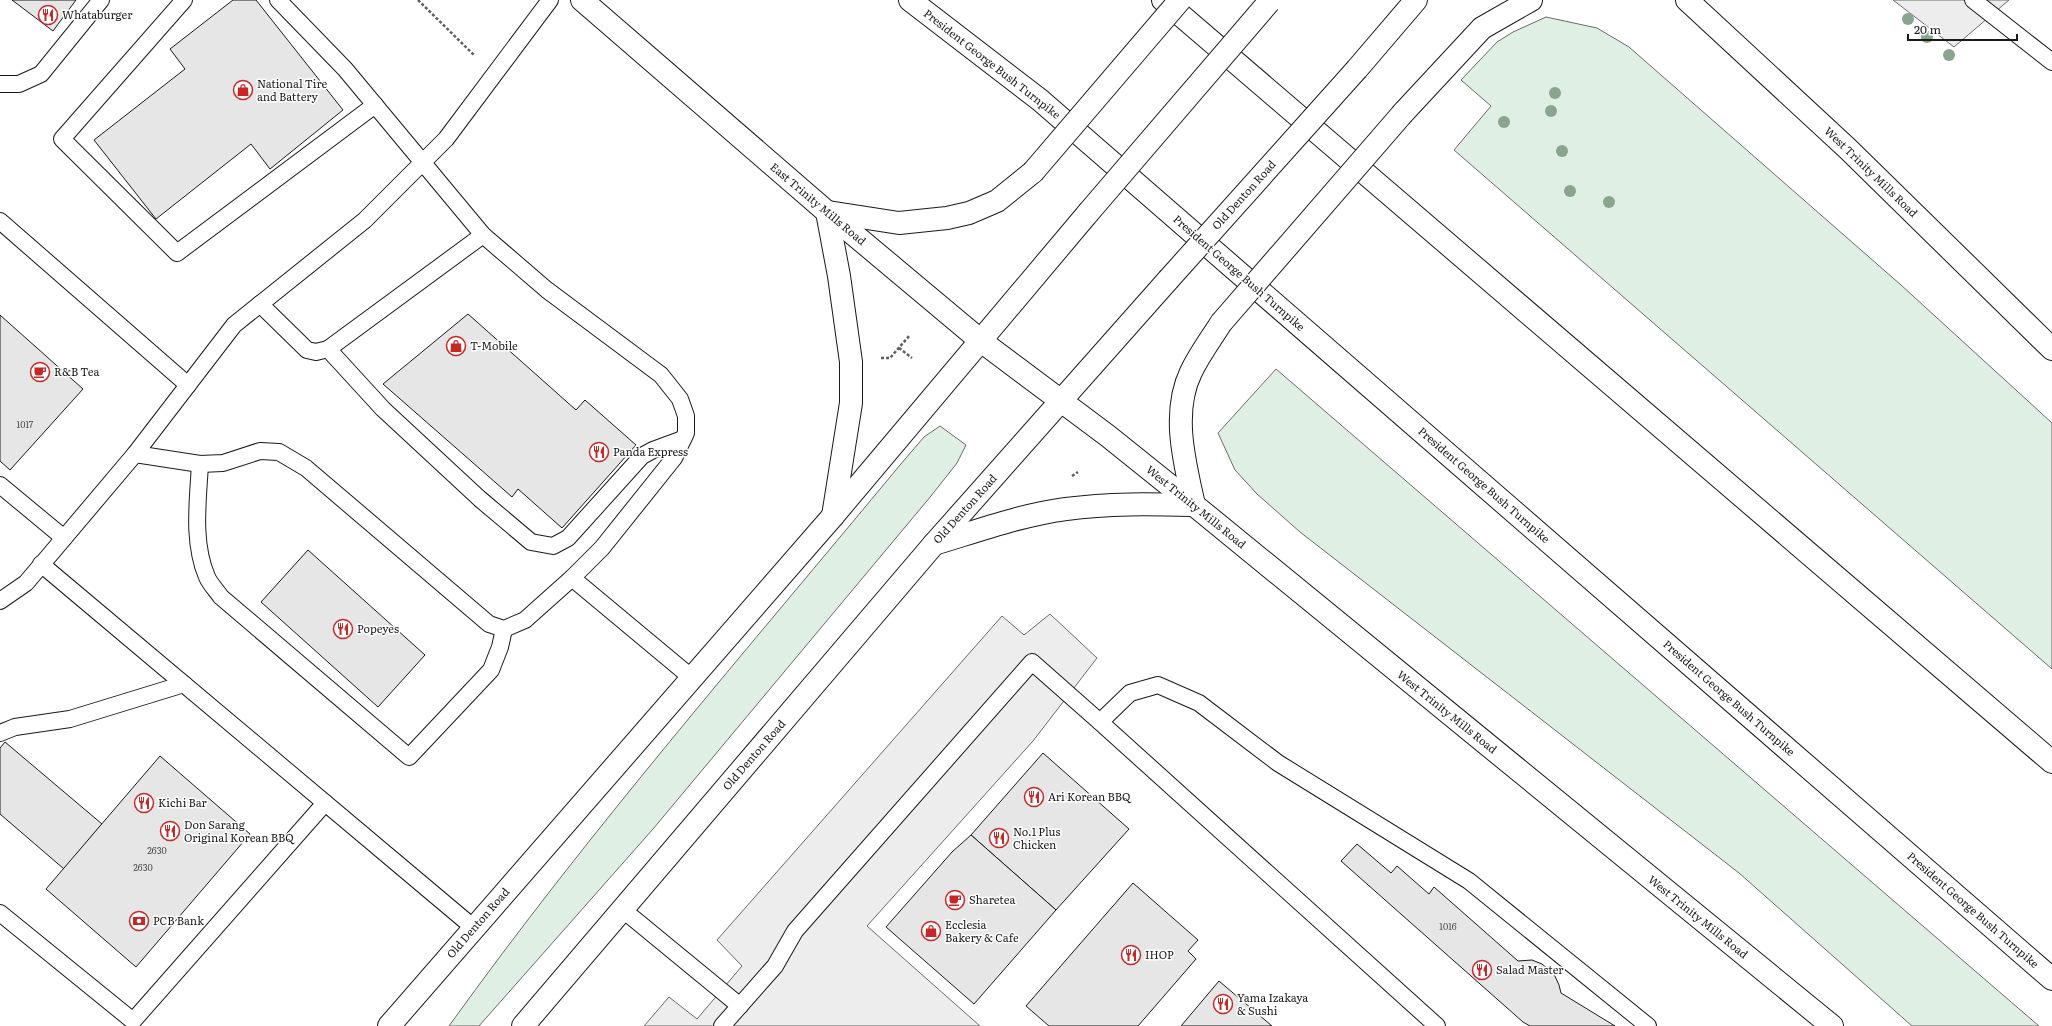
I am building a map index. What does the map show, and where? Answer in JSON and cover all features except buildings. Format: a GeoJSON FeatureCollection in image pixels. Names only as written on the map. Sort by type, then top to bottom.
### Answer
{"type":"FeatureCollection","features":[{"type":"Feature","properties":{"kind":"main road","name":"East Trinity Mills Road"},"geometry":{"type":"LineString","coordinates":[[582,0],[827,212],[981,341],[1061,400]]}},
{"type":"Feature","properties":{"kind":"main road","name":"President George Bush Turnpike"},"geometry":{"type":"LineString","coordinates":[[910,0],[1040,100],[2052,978]]}},
{"type":"Feature","properties":{"kind":"main road"},"geometry":{"type":"LineString","coordinates":[[1163,0],[2052,762]]}},
{"type":"Feature","properties":{"kind":"main road"},"geometry":{"type":"LineString","coordinates":[[833,516],[851,403],[852,362],[839,276],[827,212],[899,223],[947,218],[969,212],[997,201],[1033,172],[1180,0]]}},
{"type":"Feature","properties":{"kind":"main road","name":"Old Denton Road"},"geometry":{"type":"LineString","coordinates":[[523,1026],[934,544],[1357,69],[1416,0]]}},
{"type":"Feature","properties":{"kind":"main road"},"geometry":{"type":"LineString","coordinates":[[934,544],[1020,519],[1065,509],[1119,504],[1194,505],[1184,460],[1182,419],[1183,399],[1190,373],[1221,323],[1403,113],[1482,28],[1531,0]]}},
{"type":"Feature","properties":{"kind":"main road","name":"West Trinity Mills Road"},"geometry":{"type":"LineString","coordinates":[[1686,0],[1848,149],[2052,349]]}},
{"type":"Feature","properties":{"kind":"main road","name":"Old Denton Road"},"geometry":{"type":"LineString","coordinates":[[389,1026],[833,516],[1270,1]]}},
{"type":"Feature","properties":{"kind":"main road","name":"West Trinity Mills Road"},"geometry":{"type":"LineString","coordinates":[[1061,400],[1194,505],[1832,1026]]}},
{"type":"Feature","properties":{"kind":"lane"},"geometry":{"type":"LineString","coordinates":[[0,84],[19,84],[41,74],[101,0]]}},
{"type":"Feature","properties":{"kind":"lane"},"geometry":{"type":"LineString","coordinates":[[184,0],[62,139],[176,253],[375,105]]}},
{"type":"Feature","properties":{"kind":"lane"},"geometry":{"type":"LineString","coordinates":[[135,454],[200,464],[223,463],[260,451],[279,452],[306,468],[489,624],[504,629],[525,620],[572,578],[602,548],[674,458],[686,433],[686,416],[680,399],[661,374],[547,290],[482,236],[423,162],[345,69],[278,0]]}},
{"type":"Feature","properties":{"kind":"lane"},"geometry":{"type":"LineString","coordinates":[[0,601],[26,583],[135,454],[234,325],[365,220],[446,139],[550,0]]}},
{"type":"Feature","properties":{"kind":"lane"},"geometry":{"type":"LineString","coordinates":[[1973,0],[2052,62]]}},
{"type":"Feature","properties":{"kind":"lane"},"geometry":{"type":"LineString","coordinates":[[0,221],[188,385]]}},
{"type":"Feature","properties":{"kind":"lane"},"geometry":{"type":"LineString","coordinates":[[260,304],[307,350],[316,352],[328,350],[482,236]]}},
{"type":"Feature","properties":{"kind":"lane"},"geometry":{"type":"LineString","coordinates":[[328,350],[382,408],[480,499],[531,542],[553,546],[568,538],[642,456],[653,450],[683,439]]}},
{"type":"Feature","properties":{"kind":"lane"},"geometry":{"type":"LineString","coordinates":[[200,464],[197,520],[202,562],[208,578],[221,597],[409,757],[491,670],[500,646],[504,629]]}},
{"type":"Feature","properties":{"kind":"lane"},"geometry":{"type":"LineString","coordinates":[[0,485],[64,538]]}},
{"type":"Feature","properties":{"kind":"lane"},"geometry":{"type":"LineString","coordinates":[[41,564],[474,928]]}},
{"type":"Feature","properties":{"kind":"lane"},"geometry":{"type":"LineString","coordinates":[[572,578],[692,678]]}},
{"type":"Feature","properties":{"kind":"lane"},"geometry":{"type":"LineString","coordinates":[[722,1026],[775,966],[795,931],[1032,662],[1100,722],[1426,1023]]}},
{"type":"Feature","properties":{"kind":"lane"},"geometry":{"type":"LineString","coordinates":[[0,733],[14,727],[70,719],[184,684]]}},
{"type":"Feature","properties":{"kind":"lane"},"geometry":{"type":"LineString","coordinates":[[1100,722],[1130,693],[1158,685],[1199,704],[1278,763],[1469,881],[1648,1026]]}},
{"type":"Feature","properties":{"kind":"lane"},"geometry":{"type":"LineString","coordinates":[[0,913],[133,1021],[325,803]]}},
{"type":"Feature","properties":{"kind":"lane"},"geometry":{"type":"LineString","coordinates":[[622,909],[740,1006]]}},
{"type":"Feature","properties":{"kind":"path"},"geometry":{"type":"LineString","coordinates":[[418,0],[476,56]]}},
{"type":"Feature","properties":{"kind":"path"},"geometry":{"type":"LineString","coordinates":[[878,358],[890,358],[910,335]]}},
{"type":"Feature","properties":{"kind":"path"},"geometry":{"type":"LineString","coordinates":[[899,348],[912,358]]}},
{"type":"Feature","properties":{"kind":"green space"},"geometry":{"type":"Polygon","coordinates":[[[1546,17],[1597,28],[1629,47],[1901,285],[2052,423],[2052,669],[1454,150],[1491,106],[1461,80],[1497,42],[1513,32],[1546,17]]]}},
{"type":"Feature","properties":{"kind":"green space"},"geometry":{"type":"Polygon","coordinates":[[[1276,369],[2039,1026],[1912,1026],[1739,873],[1300,532],[1257,494],[1235,470],[1218,433],[1276,369]]]}},
{"type":"Feature","properties":{"kind":"green space"},"geometry":{"type":"Polygon","coordinates":[[[940,426],[966,445],[957,463],[931,496],[653,829],[479,1026],[449,1026],[502,953],[557,882],[670,742],[900,465],[924,437],[940,426]]]}},
{"type":"Feature","properties":{"kind":"shaded area"},"geometry":{"type":"Polygon","coordinates":[[[1893,0],[2009,0],[1954,47],[1893,0]]]}},
{"type":"Feature","properties":{"kind":"shaded area"},"geometry":{"type":"Polygon","coordinates":[[[1050,614],[1097,658],[1033,741],[867,926],[980,1026],[644,1026],[669,997],[697,1019],[742,966],[717,940],[1002,616],[1024,635],[1050,614]]]}},
{"type":"Feature","properties":{"kind":"place","name":"Whataburger"},"geometry":{"type":"Point","coordinates":[48,15]}},
{"type":"Feature","properties":{"kind":"place","name":"National Tire and Battery"},"geometry":{"type":"Point","coordinates":[243,90]}},
{"type":"Feature","properties":{"kind":"place","name":"T-Mobile"},"geometry":{"type":"Point","coordinates":[456,346]}},
{"type":"Feature","properties":{"kind":"place","name":"R&B Tea"},"geometry":{"type":"Point","coordinates":[40,372]}},
{"type":"Feature","properties":{"kind":"place","name":"Panda Express"},"geometry":{"type":"Point","coordinates":[599,452]}},
{"type":"Feature","properties":{"kind":"place","name":"Popeyes"},"geometry":{"type":"Point","coordinates":[343,629]}},
{"type":"Feature","properties":{"kind":"place","name":"Ari Korean BBQ"},"geometry":{"type":"Point","coordinates":[1034,797]}},
{"type":"Feature","properties":{"kind":"place","name":"Kichi Bar"},"geometry":{"type":"Point","coordinates":[144,803]}},
{"type":"Feature","properties":{"kind":"place","name":"Don Sarang Original Korean BBQ"},"geometry":{"type":"Point","coordinates":[170,831]}},
{"type":"Feature","properties":{"kind":"place","name":"No.1 Plus Chicken"},"geometry":{"type":"Point","coordinates":[999,838]}},
{"type":"Feature","properties":{"kind":"place","name":"Sharetea"},"geometry":{"type":"Point","coordinates":[955,900]}},
{"type":"Feature","properties":{"kind":"place","name":"PCB Bank"},"geometry":{"type":"Point","coordinates":[139,921]}},
{"type":"Feature","properties":{"kind":"place","name":"Ecclesia Bakery & Cafe"},"geometry":{"type":"Point","coordinates":[931,931]}},
{"type":"Feature","properties":{"kind":"place","name":"IHOP"},"geometry":{"type":"Point","coordinates":[1131,955]}},
{"type":"Feature","properties":{"kind":"place","name":"Salad Master"},"geometry":{"type":"Point","coordinates":[1482,970]}},
{"type":"Feature","properties":{"kind":"place","name":"Yama Izakaya & Sushi"},"geometry":{"type":"Point","coordinates":[1223,1004]}}]}
